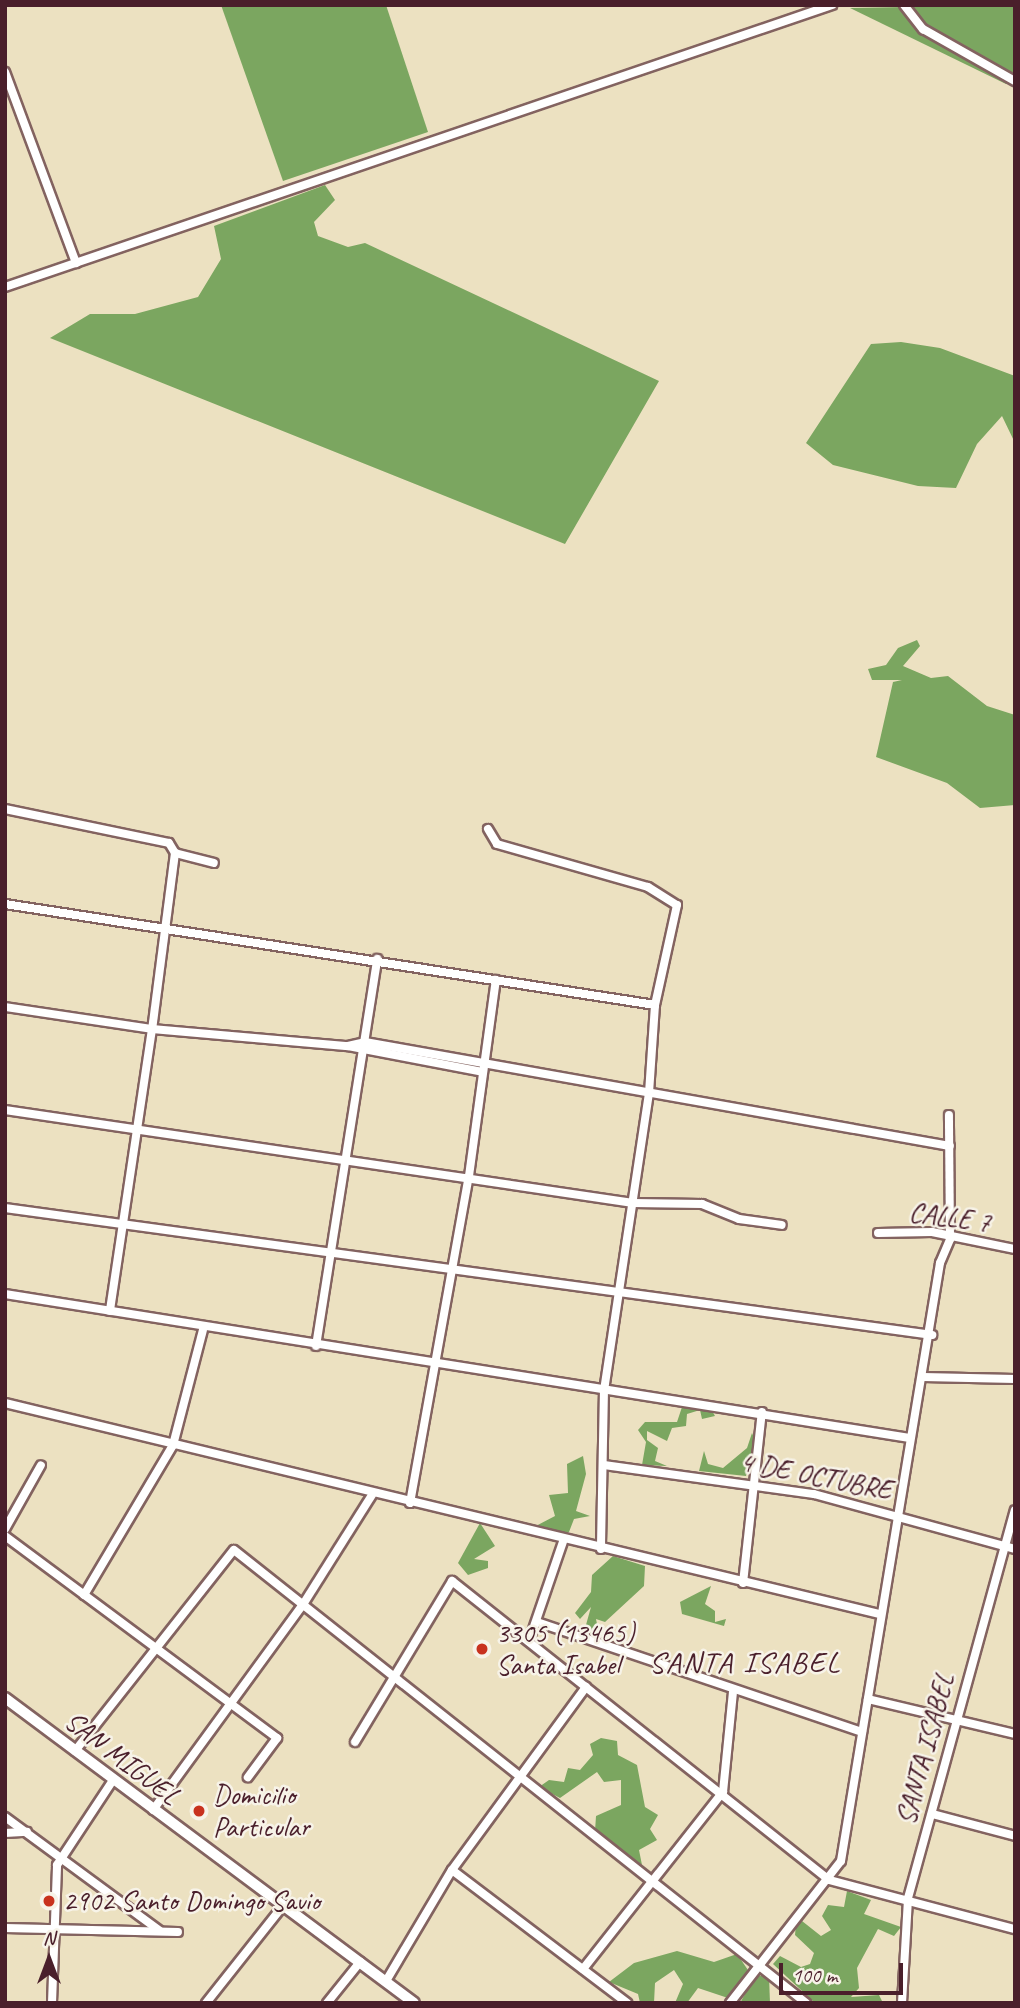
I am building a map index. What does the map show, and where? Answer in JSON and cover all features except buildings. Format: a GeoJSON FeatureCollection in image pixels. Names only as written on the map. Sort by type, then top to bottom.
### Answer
{"type":"FeatureCollection","features":[{"type":"Feature","properties":{"kind":"street"},"geometry":{"type":"LineString","coordinates":[[5,287],[832,5]]}},
{"type":"Feature","properties":{"kind":"street"},"geometry":{"type":"LineString","coordinates":[[904,5],[923,29],[1015,81]]}},
{"type":"Feature","properties":{"kind":"street"},"geometry":{"type":"LineString","coordinates":[[5,72],[76,263]]}},
{"type":"Feature","properties":{"kind":"street"},"geometry":{"type":"LineString","coordinates":[[6,812],[169,843],[175,853],[138,1130],[110,1311]]}},
{"type":"Feature","properties":{"kind":"street"},"geometry":{"type":"LineString","coordinates":[[488,829],[497,844],[671,898],[677,914],[655,1004],[649,1093],[633,1203],[615,1293],[604,1389],[601,1549]]}},
{"type":"Feature","properties":{"kind":"street"},"geometry":{"type":"LineString","coordinates":[[175,853],[214,863]]}},
{"type":"Feature","properties":{"kind":"street"},"geometry":{"type":"LineString","coordinates":[[5,904],[166,925],[655,1004]]}},
{"type":"Feature","properties":{"kind":"street"},"geometry":{"type":"LineString","coordinates":[[316,1346],[377,959]]}},
{"type":"Feature","properties":{"kind":"street"},"geometry":{"type":"LineString","coordinates":[[410,1503],[438,1365],[469,1176],[496,980]]}},
{"type":"Feature","properties":{"kind":"street"},"geometry":{"type":"LineString","coordinates":[[5,1007],[152,1029],[348,1046],[365,1042],[485,1061],[950,1146]]}},
{"type":"Feature","properties":{"kind":"street"},"geometry":{"type":"LineString","coordinates":[[348,1046],[363,1053],[483,1072]]}},
{"type":"Feature","properties":{"kind":"street"},"geometry":{"type":"LineString","coordinates":[[5,1110],[469,1176],[633,1203],[702,1204],[739,1219],[782,1225]]}},
{"type":"Feature","properties":{"kind":"street"},"geometry":{"type":"LineString","coordinates":[[730,2003],[829,1880],[841,1861],[910,1438],[932,1335],[940,1263],[950,1238],[950,1115]]}},
{"type":"Feature","properties":{"kind":"street"},"geometry":{"type":"LineString","coordinates":[[5,1208],[932,1335]]}},
{"type":"Feature","properties":{"kind":"street","name":"CALLE 7"},"geometry":{"type":"LineString","coordinates":[[878,1233],[923,1231],[1015,1249]]}},
{"type":"Feature","properties":{"kind":"street"},"geometry":{"type":"LineString","coordinates":[[5,1294],[203,1330],[762,1412],[910,1438]]}},
{"type":"Feature","properties":{"kind":"street"},"geometry":{"type":"LineString","coordinates":[[83,1595],[173,1444],[203,1330]]}},
{"type":"Feature","properties":{"kind":"street"},"geometry":{"type":"LineString","coordinates":[[923,1377],[1015,1379]]}},
{"type":"Feature","properties":{"kind":"street"},"geometry":{"type":"LineString","coordinates":[[5,1403],[372,1495],[880,1614]]}},
{"type":"Feature","properties":{"kind":"street"},"geometry":{"type":"LineString","coordinates":[[743,1583],[762,1412]]}},
{"type":"Feature","properties":{"kind":"street"},"geometry":{"type":"LineString","coordinates":[[5,1529],[41,1465]]}},
{"type":"Feature","properties":{"kind":"street","name":"4 DE OCTUBRE"},"geometry":{"type":"LineString","coordinates":[[604,1465],[754,1485],[897,1515],[1015,1549]]}},
{"type":"Feature","properties":{"kind":"street"},"geometry":{"type":"LineString","coordinates":[[153,1810],[302,1606],[372,1495]]}},
{"type":"Feature","properties":{"kind":"street","name":"SANTA ISABEL"},"geometry":{"type":"LineString","coordinates":[[902,2003],[908,1903],[955,1722],[1015,1510]]}},
{"type":"Feature","properties":{"kind":"street"},"geometry":{"type":"LineString","coordinates":[[5,1536],[228,1705],[277,1738],[248,1777]]}},
{"type":"Feature","properties":{"kind":"street"},"geometry":{"type":"LineString","coordinates":[[529,1641],[564,1539]]}},
{"type":"Feature","properties":{"kind":"street"},"geometry":{"type":"LineString","coordinates":[[75,1751],[234,1550],[517,1779],[655,1882],[806,2003]]}},
{"type":"Feature","properties":{"kind":"street"},"geometry":{"type":"LineString","coordinates":[[355,1742],[452,1581],[723,1792],[829,1880],[908,1903],[1015,1929]]}},
{"type":"Feature","properties":{"kind":"street"},"geometry":{"type":"LineString","coordinates":[[537,1622],[733,1692],[862,1732]]}},
{"type":"Feature","properties":{"kind":"street"},"geometry":{"type":"LineString","coordinates":[[386,1982],[452,1870],[586,1687]]}},
{"type":"Feature","properties":{"kind":"street"},"geometry":{"type":"LineString","coordinates":[[583,1969],[655,1882],[723,1792],[733,1692]]}},
{"type":"Feature","properties":{"kind":"street","name":"SAN MIGUEL"},"geometry":{"type":"LineString","coordinates":[[5,1698],[414,2003]]}},
{"type":"Feature","properties":{"kind":"street"},"geometry":{"type":"LineString","coordinates":[[868,1699],[955,1722],[1015,1734]]}},
{"type":"Feature","properties":{"kind":"street"},"geometry":{"type":"LineString","coordinates":[[51,2003],[53,1930],[61,1857],[113,1780]]}},
{"type":"Feature","properties":{"kind":"street"},"geometry":{"type":"LineString","coordinates":[[932,1814],[1015,1836]]}},
{"type":"Feature","properties":{"kind":"street"},"geometry":{"type":"LineString","coordinates":[[5,1817],[160,1931]]}},
{"type":"Feature","properties":{"kind":"street"},"geometry":{"type":"LineString","coordinates":[[5,1833],[27,1832]]}},
{"type":"Feature","properties":{"kind":"street"},"geometry":{"type":"LineString","coordinates":[[452,1870],[628,2003]]}},
{"type":"Feature","properties":{"kind":"street"},"geometry":{"type":"LineString","coordinates":[[206,2003],[283,1906]]}},
{"type":"Feature","properties":{"kind":"street"},"geometry":{"type":"LineString","coordinates":[[5,1928],[178,1931]]}},
{"type":"Feature","properties":{"kind":"street"},"geometry":{"type":"LineString","coordinates":[[327,2003],[360,1962]]}},
{"type":"Feature","properties":{"kind":"green space"},"geometry":{"type":"Polygon","coordinates":[[[221,5],[386,5],[428,132],[283,181],[221,5]]]}},
{"type":"Feature","properties":{"kind":"green space"},"geometry":{"type":"Polygon","coordinates":[[[1015,5],[1015,80],[1006,84],[850,8],[1015,5]]]}},
{"type":"Feature","properties":{"kind":"green space"},"geometry":{"type":"Polygon","coordinates":[[[325,185],[335,200],[314,222],[318,236],[348,247],[365,243],[659,381],[565,544],[50,338],[90,314],[135,314],[198,297],[221,259],[214,226],[325,185]]]}},
{"type":"Feature","properties":{"kind":"green space"},"geometry":{"type":"Polygon","coordinates":[[[901,342],[940,348],[1015,376],[1015,443],[1002,416],[977,444],[956,488],[918,486],[833,465],[806,443],[871,344],[901,342]]]}},
{"type":"Feature","properties":{"kind":"green space"},"geometry":{"type":"Polygon","coordinates":[[[917,640],[920,646],[903,666],[931,678],[948,676],[987,706],[1015,715],[1015,805],[980,808],[947,783],[876,757],[893,682],[902,680],[872,680],[868,669],[886,665],[898,648],[917,640]]]}},
{"type":"Feature","properties":{"kind":"green space"},"geometry":{"type":"Polygon","coordinates":[[[683,1404],[711,1409],[715,1416],[702,1419],[700,1410],[687,1414],[686,1426],[672,1428],[667,1441],[647,1431],[647,1440],[658,1448],[655,1461],[667,1466],[642,1465],[646,1442],[638,1430],[645,1422],[677,1422],[683,1404]]]}},
{"type":"Feature","properties":{"kind":"green space"},"geometry":{"type":"Polygon","coordinates":[[[752,1433],[756,1442],[746,1476],[699,1471],[704,1451],[708,1464],[723,1468],[747,1448],[752,1433]]]}},
{"type":"Feature","properties":{"kind":"green space"},"geometry":{"type":"Polygon","coordinates":[[[583,1456],[586,1474],[576,1511],[590,1516],[574,1519],[569,1532],[536,1537],[532,1528],[555,1516],[549,1495],[568,1493],[567,1464],[583,1456]]]}},
{"type":"Feature","properties":{"kind":"green space"},"geometry":{"type":"Polygon","coordinates":[[[480,1523],[495,1546],[474,1559],[488,1561],[488,1568],[468,1575],[458,1563],[480,1523]]]}},
{"type":"Feature","properties":{"kind":"green space"},"geometry":{"type":"Polygon","coordinates":[[[613,1556],[645,1566],[644,1586],[605,1622],[596,1619],[599,1634],[584,1632],[591,1607],[580,1619],[575,1613],[591,1592],[592,1575],[613,1556]]]}},
{"type":"Feature","properties":{"kind":"green space"},"geometry":{"type":"Polygon","coordinates":[[[711,1586],[705,1604],[715,1611],[715,1622],[726,1619],[724,1626],[682,1614],[680,1602],[711,1586]]]}},
{"type":"Feature","properties":{"kind":"green space"},"geometry":{"type":"Polygon","coordinates":[[[601,1738],[617,1741],[618,1755],[637,1765],[645,1807],[658,1815],[650,1829],[657,1840],[639,1850],[642,1865],[595,1831],[596,1816],[621,1805],[621,1780],[604,1782],[597,1772],[560,1798],[539,1787],[549,1780],[564,1782],[568,1768],[580,1770],[593,1755],[590,1744],[601,1738]]]}},
{"type":"Feature","properties":{"kind":"green space"},"geometry":{"type":"Polygon","coordinates":[[[847,1891],[871,1900],[864,1914],[901,1927],[894,1936],[878,1929],[857,1968],[859,1988],[851,1997],[879,1995],[883,2003],[815,2003],[773,1964],[780,1956],[801,1967],[810,1964],[814,1953],[795,1935],[796,1924],[802,1921],[821,1936],[831,1930],[822,1916],[828,1905],[844,1907],[847,1891]]]}},
{"type":"Feature","properties":{"kind":"green space"},"geometry":{"type":"Polygon","coordinates":[[[677,1951],[714,1962],[737,1954],[750,1973],[731,1999],[698,1988],[687,2003],[675,2003],[683,1984],[674,1970],[655,1983],[654,2003],[640,2003],[638,1994],[609,1982],[634,1963],[677,1951]]]}},
{"type":"Feature","properties":{"kind":"green space"},"geometry":{"type":"Polygon","coordinates":[[[755,1976],[769,1976],[770,2003],[740,2003],[755,1976]]]}},
{"type":"Feature","properties":{"kind":"place","name":"3305 (13465) Santa Isabel"},"geometry":{"type":"Point","coordinates":[482,1649]}},
{"type":"Feature","properties":{"kind":"place","name":"Domicilio Particular"},"geometry":{"type":"Point","coordinates":[199,1811]}},
{"type":"Feature","properties":{"kind":"place","name":"2902 Santo Domingo Savio"},"geometry":{"type":"Point","coordinates":[49,1901]}},
{"type":"Feature","properties":{"kind":"district","name":"SANTA ISABEL"},"geometry":{"type":"Point","coordinates":[745,1662]}}]}
